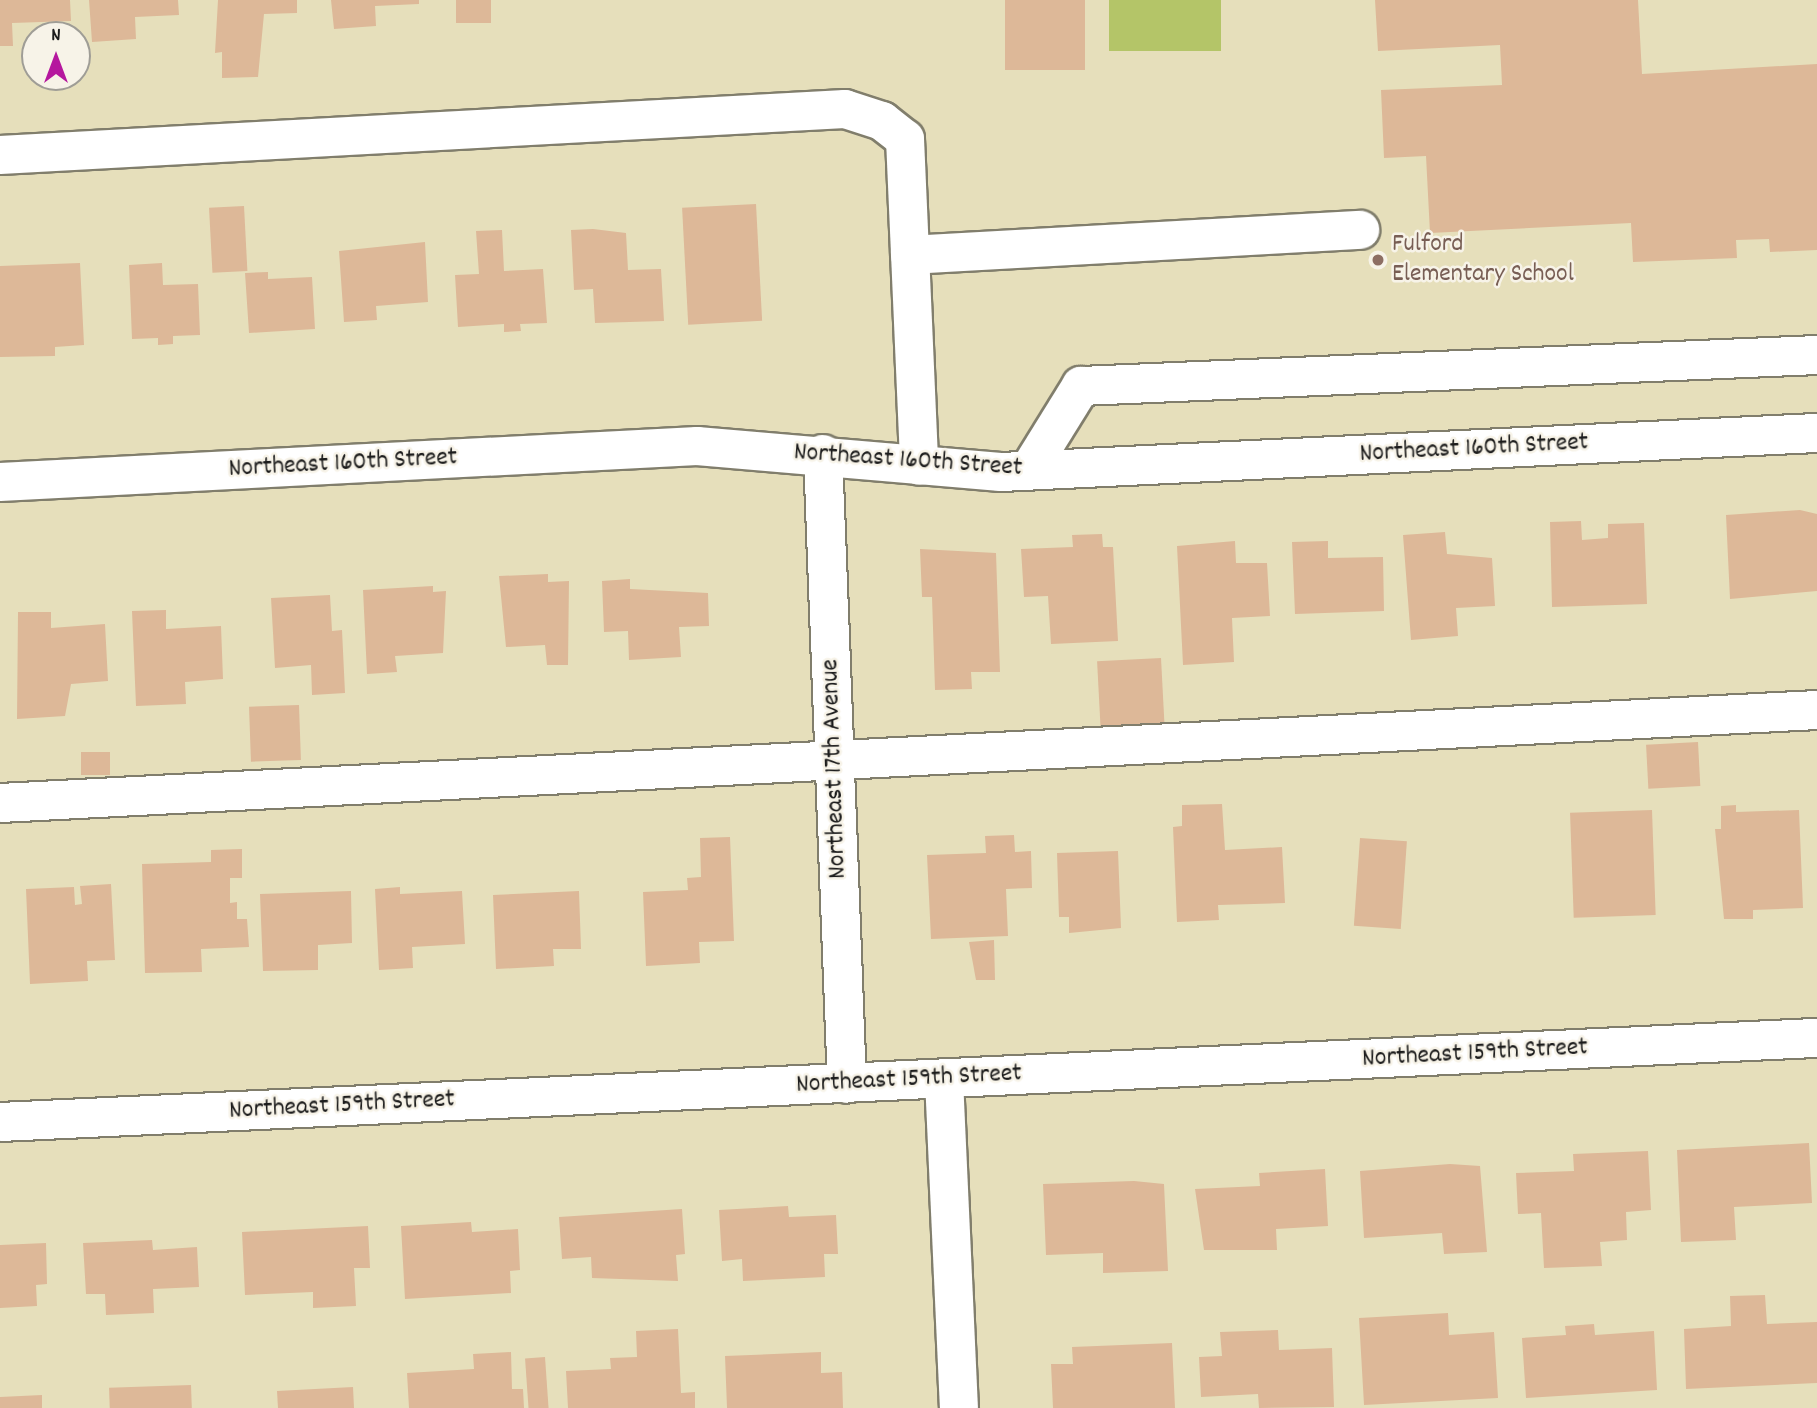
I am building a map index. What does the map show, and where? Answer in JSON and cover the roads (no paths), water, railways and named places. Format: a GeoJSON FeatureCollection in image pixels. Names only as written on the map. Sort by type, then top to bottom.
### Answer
{"type":"FeatureCollection","features":[{"type":"Feature","properties":{"kind":"street"},"geometry":{"type":"LineString","coordinates":[[0,155],[845,109],[883,121],[905,139],[919,466]]}},
{"type":"Feature","properties":{"kind":"street"},"geometry":{"type":"LineString","coordinates":[[910,255],[1360,230]]}},
{"type":"Feature","properties":{"kind":"street"},"geometry":{"type":"LineString","coordinates":[[1029,470],[1081,386],[1817,355]]}},
{"type":"Feature","properties":{"kind":"street","name":"Northeast 160th Street"},"geometry":{"type":"LineString","coordinates":[[0,482],[696,446],[823,454],[919,466],[1029,470],[1817,433]]}},
{"type":"Feature","properties":{"kind":"street","name":"Northeast 17th Avenue"},"geometry":{"type":"LineString","coordinates":[[823,454],[847,1084]]}},
{"type":"Feature","properties":{"kind":"street"},"geometry":{"type":"LineString","coordinates":[[0,803],[1817,710]]}},
{"type":"Feature","properties":{"kind":"street","name":"Northeast 159th Street"},"geometry":{"type":"LineString","coordinates":[[0,1122],[1817,1038]]}},
{"type":"Feature","properties":{"kind":"street"},"geometry":{"type":"LineString","coordinates":[[944,1079],[958,1408]]}},
{"type":"Feature","properties":{"kind":"place","name":"Fulford Elementary School"},"geometry":{"type":"Point","coordinates":[1378,260]}}]}
